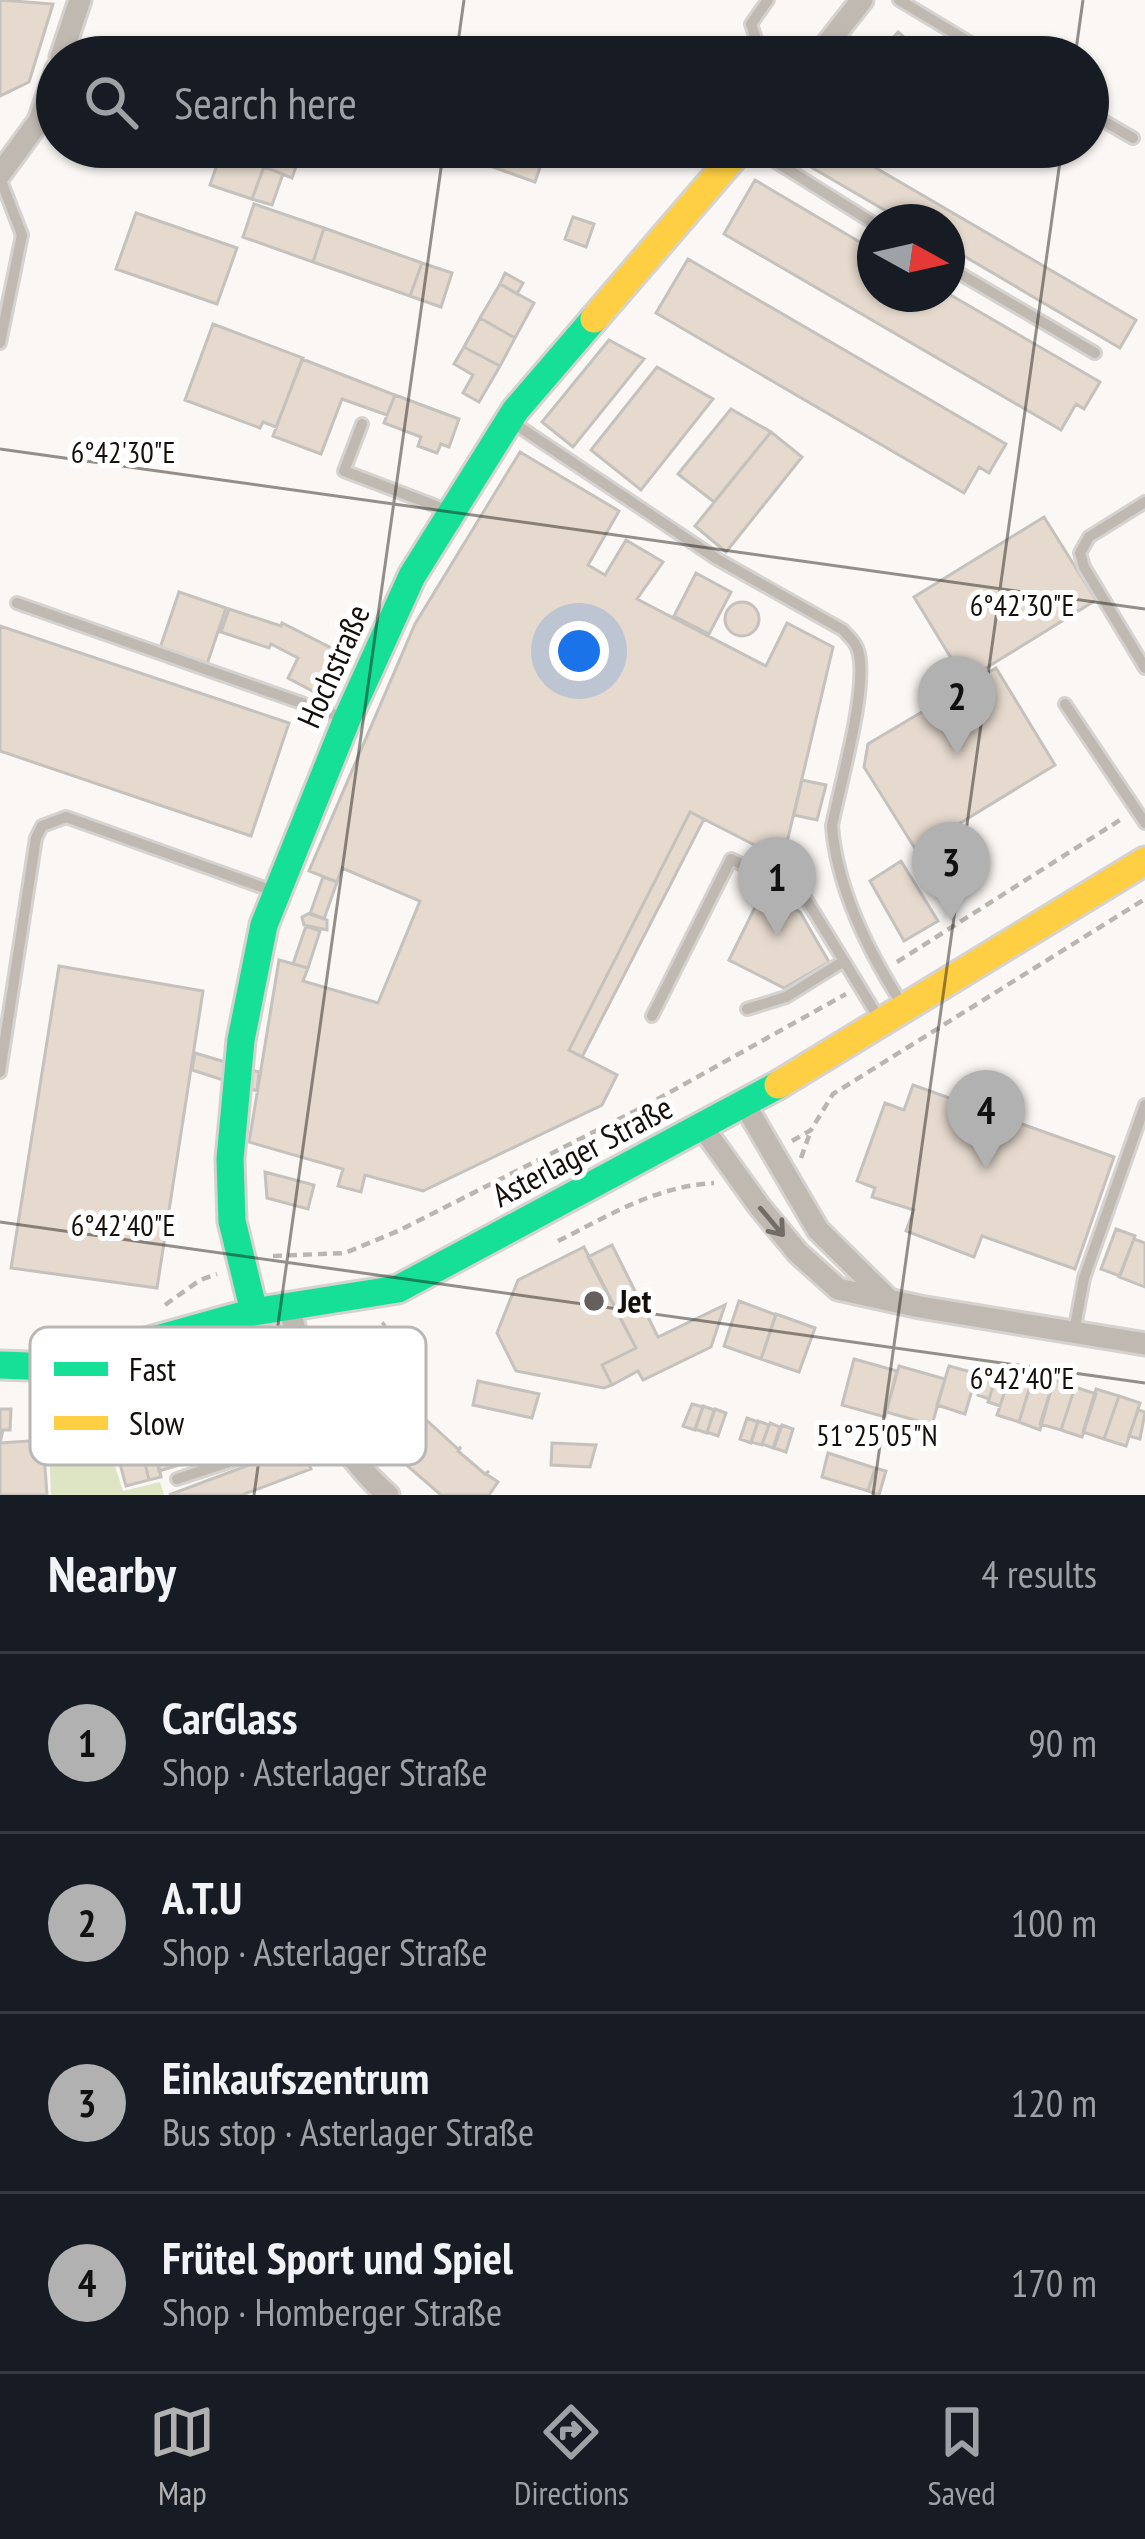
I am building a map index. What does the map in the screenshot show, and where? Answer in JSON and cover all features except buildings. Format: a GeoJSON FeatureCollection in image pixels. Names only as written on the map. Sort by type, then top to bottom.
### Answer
{"type":"FeatureCollection","features":[{"type":"Feature","properties":{"kind":"street"},"geometry":{"type":"LineString","coordinates":[[68,36],[80,0]]}},
{"type":"Feature","properties":{"kind":"street"},"geometry":{"type":"LineString","coordinates":[[834,36],[862,0]]}},
{"type":"Feature","properties":{"kind":"street"},"geometry":{"type":"LineString","coordinates":[[0,176],[36,126]]}},
{"type":"Feature","properties":{"kind":"street","name":"Hochstraße"},"geometry":{"type":"LineString","coordinates":[[253,1323],[232,1221],[230,1159],[241,1040],[264,925],[346,719],[412,577],[509,420],[723,168]]}},
{"type":"Feature","properties":{"kind":"street","name":"Asterlager Straße"},"geometry":{"type":"LineString","coordinates":[[235,1327],[290,1306],[398,1288],[745,1105],[1145,861]]}},
{"type":"Feature","properties":{"kind":"street"},"geometry":{"type":"LineString","coordinates":[[745,1105],[818,1230],[888,1299]]}},
{"type":"Feature","properties":{"kind":"street"},"geometry":{"type":"LineString","coordinates":[[703,1127],[734,1175],[798,1253],[838,1288],[1145,1344]]}},
{"type":"Feature","properties":{"kind":"street"},"geometry":{"type":"LineString","coordinates":[[290,1306],[296,1327]]}},
{"type":"Feature","properties":{"kind":"street"},"geometry":{"type":"LineString","coordinates":[[360,1465],[388,1495]]}},
{"type":"Feature","properties":{"kind":"lane"},"geometry":{"type":"LineString","coordinates":[[755,36],[751,24],[768,0]]}},
{"type":"Feature","properties":{"kind":"lane"},"geometry":{"type":"LineString","coordinates":[[899,0],[959,36]]}},
{"type":"Feature","properties":{"kind":"lane"},"geometry":{"type":"LineString","coordinates":[[1109,124],[1133,138]]}},
{"type":"Feature","properties":{"kind":"lane"},"geometry":{"type":"LineString","coordinates":[[786,168],[857,213]]}},
{"type":"Feature","properties":{"kind":"lane"},"geometry":{"type":"LineString","coordinates":[[0,176],[22,235],[0,343]]}},
{"type":"Feature","properties":{"kind":"lane"},"geometry":{"type":"LineString","coordinates":[[965,277],[1095,353]]}},
{"type":"Feature","properties":{"kind":"lane"},"geometry":{"type":"LineString","coordinates":[[509,420],[717,559],[843,630],[855,642],[860,658],[857,695],[832,826],[838,869],[882,972],[893,1015]]}},
{"type":"Feature","properties":{"kind":"lane"},"geometry":{"type":"LineString","coordinates":[[362,424],[344,471],[452,512]]}},
{"type":"Feature","properties":{"kind":"lane"},"geometry":{"type":"LineString","coordinates":[[1145,502],[1089,537],[1080,553],[1145,668]]}},
{"type":"Feature","properties":{"kind":"lane"},"geometry":{"type":"LineString","coordinates":[[17,602],[346,719]]}},
{"type":"Feature","properties":{"kind":"lane"},"geometry":{"type":"LineString","coordinates":[[1064,704],[1145,823]]}},
{"type":"Feature","properties":{"kind":"lane"},"geometry":{"type":"LineString","coordinates":[[0,1072],[36,838],[42,826],[66,817],[277,892]]}},
{"type":"Feature","properties":{"kind":"lane"},"geometry":{"type":"LineString","coordinates":[[652,1016],[731,859],[804,896],[859,986],[893,1015]]}},
{"type":"Feature","properties":{"kind":"lane"},"geometry":{"type":"LineString","coordinates":[[748,1009],[786,997],[844,961]]}},
{"type":"Feature","properties":{"kind":"lane"},"geometry":{"type":"LineString","coordinates":[[1074,1332],[1084,1278],[1145,1105]]}},
{"type":"Feature","properties":{"kind":"lane"},"geometry":{"type":"LineString","coordinates":[[177,1478],[218,1465]]}},
{"type":"Feature","properties":{"kind":"path"},"geometry":{"type":"LineString","coordinates":[[882,972],[1136,810]]}},
{"type":"Feature","properties":{"kind":"path"},"geometry":{"type":"LineString","coordinates":[[159,1309],[200,1280],[242,1265],[277,1256],[345,1253],[398,1232],[647,1105],[859,986]]}},
{"type":"Feature","properties":{"kind":"path"},"geometry":{"type":"LineString","coordinates":[[253,1323],[255,1327]]}},
{"type":"Feature","properties":{"kind":"path"},"geometry":{"type":"LineString","coordinates":[[379,1327],[382,1324]]}},
{"type":"Feature","properties":{"kind":"green space"},"geometry":{"type":"Polygon","coordinates":[[[50,1465],[115,1465],[123,1491],[160,1482],[164,1495],[51,1495],[50,1465]]]}},
{"type":"Feature","properties":{"kind":"traffic: fast"},"geometry":{"type":"LineString","coordinates":[[254,1312],[232,1221],[230,1159],[241,1040],[264,925],[347,719],[412,576],[515,411],[594,319]]}},
{"type":"Feature","properties":{"kind":"traffic: fast"},"geometry":{"type":"LineString","coordinates":[[200,1327],[254,1312],[398,1289],[778,1085]]}},
{"type":"Feature","properties":{"kind":"traffic: fast"},"geometry":{"type":"LineString","coordinates":[[0,1365],[30,1366]]}},
{"type":"Feature","properties":{"kind":"traffic: slow"},"geometry":{"type":"LineString","coordinates":[[594,319],[724,168]]}},
{"type":"Feature","properties":{"kind":"traffic: slow"},"geometry":{"type":"LineString","coordinates":[[778,1085],[1145,861]]}},
{"type":"Feature","properties":{"kind":"place","name":"A.T.U"},"geometry":{"type":"Point","coordinates":[957,755]}},
{"type":"Feature","properties":{"kind":"place","name":"Einkaufszentrum"},"geometry":{"type":"Point","coordinates":[951,921]}},
{"type":"Feature","properties":{"kind":"place","name":"CarGlass"},"geometry":{"type":"Point","coordinates":[777,936]}},
{"type":"Feature","properties":{"kind":"place","name":"Frütel Sport und Spiel"},"geometry":{"type":"Point","coordinates":[986,1169]}},
{"type":"Feature","properties":{"kind":"place","name":"Jet"},"geometry":{"type":"Point","coordinates":[594,1301]}}]}
